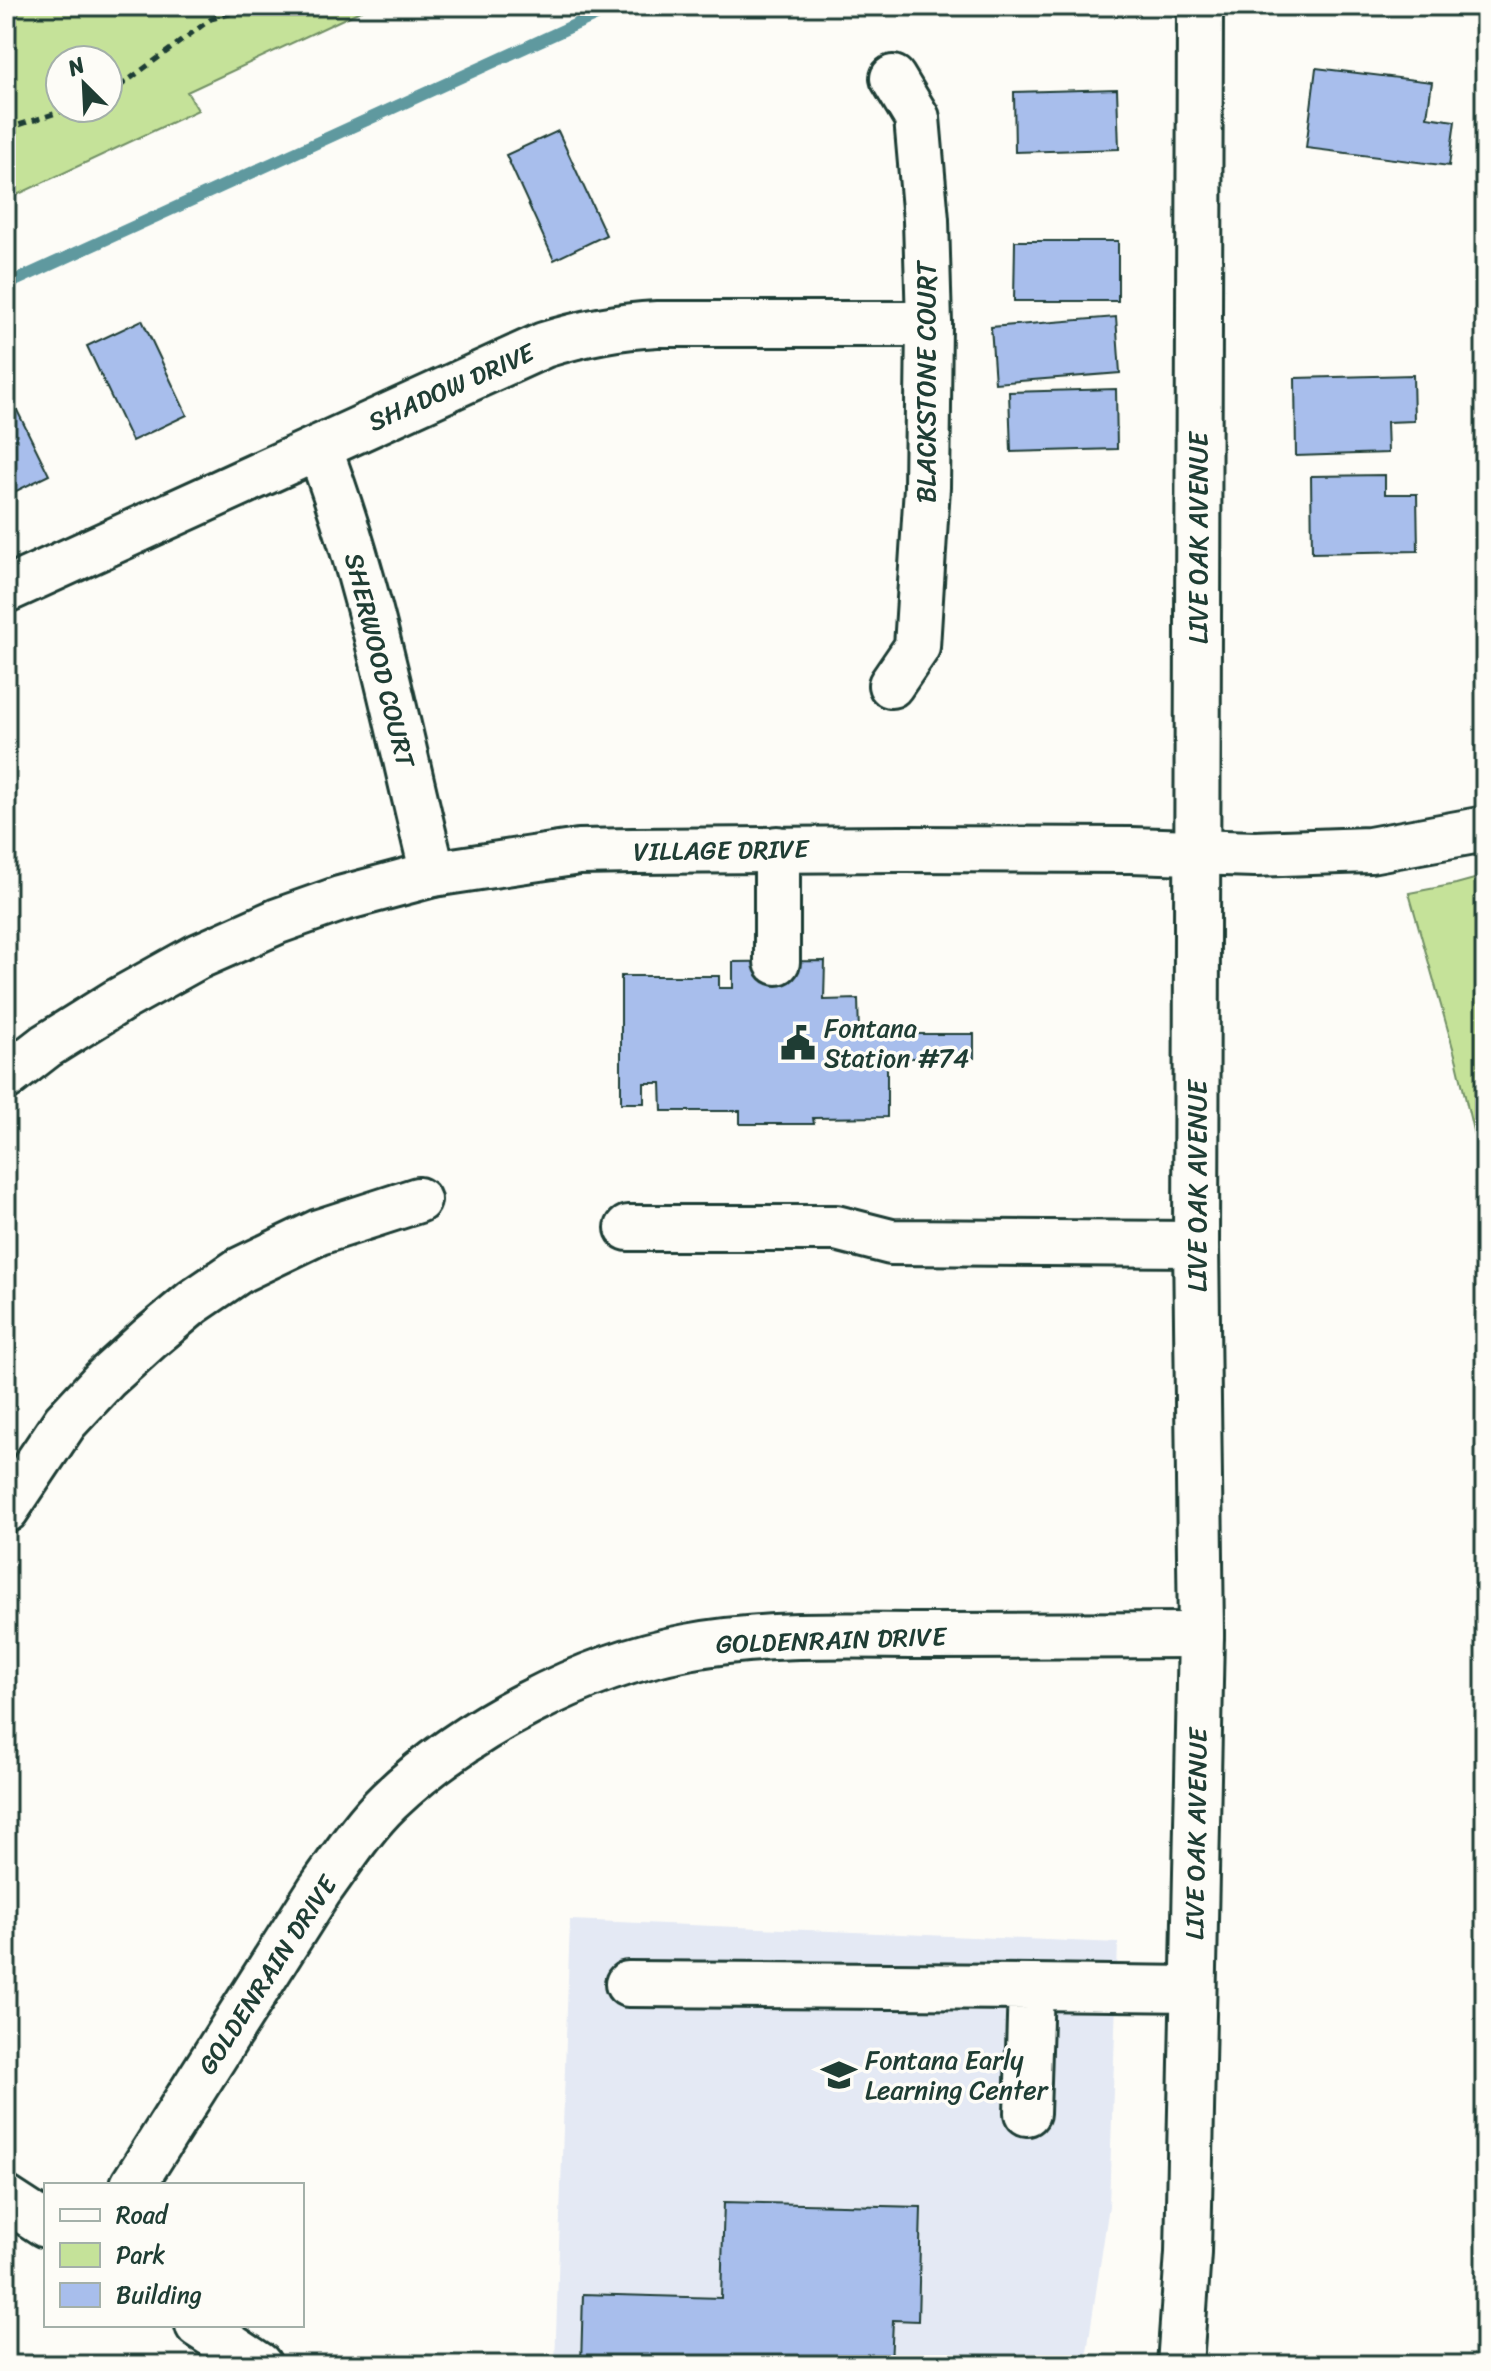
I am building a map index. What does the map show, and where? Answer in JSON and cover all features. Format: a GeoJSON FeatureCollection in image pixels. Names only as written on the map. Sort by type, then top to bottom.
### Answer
{"type":"FeatureCollection","features":[{"type":"Feature","properties":{"kind":"street","name":"LIVE OAK AVENUE"},"geometry":{"type":"LineString","coordinates":[[1180,2365],[1188,2253],[1201,1635],[1196,1244],[1200,6]]}},
{"type":"Feature","properties":{"kind":"street","name":"BLACKSTONE COURT"},"geometry":{"type":"LineString","coordinates":[[891,685],[917,647],[927,487],[929,324],[926,220],[917,118],[893,78]]}},
{"type":"Feature","properties":{"kind":"street","name":"SHADOW DRIVE"},"geometry":{"type":"LineString","coordinates":[[6,590],[544,345],[627,325],[929,324]]}},
{"type":"Feature","properties":{"kind":"street","name":"SHERWOOD COURT"},"geometry":{"type":"LineString","coordinates":[[319,448],[359,566],[433,874]]}},
{"type":"Feature","properties":{"kind":"street","name":"VILLAGE DRIVE"},"geometry":{"type":"LineString","coordinates":[[6,1077],[46,1046],[106,1008],[197,957],[278,921],[340,899],[433,874],[579,852],[777,849],[1197,853],[1370,850],[1485,829]]}},
{"type":"Feature","properties":{"kind":"street"},"geometry":{"type":"LineString","coordinates":[[777,849],[777,962]]}},
{"type":"Feature","properties":{"kind":"street"},"geometry":{"type":"LineString","coordinates":[[6,1510],[65,1422],[106,1378],[193,1302],[240,1270],[319,1232],[418,1200]]}},
{"type":"Feature","properties":{"kind":"street"},"geometry":{"type":"LineString","coordinates":[[628,1228],[836,1228],[891,1242],[1196,1244]]}},
{"type":"Feature","properties":{"kind":"street","name":"GOLDENRAIN DRIVE"},"geometry":{"type":"LineString","coordinates":[[134,2183],[319,1891],[388,1802],[453,1749],[527,1704],[616,1667],[687,1647],[724,1642],[803,1636],[1201,1635]]}},
{"type":"Feature","properties":{"kind":"street"},"geometry":{"type":"LineString","coordinates":[[628,1984],[1193,1989]]}},
{"type":"Feature","properties":{"kind":"street"},"geometry":{"type":"LineString","coordinates":[[1027,2113],[1031,1987]]}},
{"type":"Feature","properties":{"kind":"street"},"geometry":{"type":"LineString","coordinates":[[6,2199],[44,2224]]}},
{"type":"Feature","properties":{"kind":"street"},"geometry":{"type":"LineString","coordinates":[[201,2327],[259,2365]]}},
{"type":"Feature","properties":{"kind":"path"},"geometry":{"type":"LineString","coordinates":[[124,83],[211,19],[260,6]]}},
{"type":"Feature","properties":{"kind":"path"},"geometry":{"type":"LineString","coordinates":[[6,129],[44,117]]}},
{"type":"Feature","properties":{"kind":"shaded area","name":"Fontana Early Learning Center"},"geometry":{"type":"Polygon","coordinates":[[[570,1920],[1118,1943],[1109,2206],[1085,2365],[555,2365],[570,1920]]]}},
{"type":"Feature","properties":{"kind":"green space"},"geometry":{"type":"Polygon","coordinates":[[[6,6],[371,6],[187,92],[198,110],[6,200],[6,6]]]}},
{"type":"Feature","properties":{"kind":"green space"},"geometry":{"type":"Polygon","coordinates":[[[1485,876],[1485,1182],[1457,1062],[1409,893],[1485,876]]]}},
{"type":"Feature","properties":{"kind":"building"},"geometry":{"type":"Polygon","coordinates":[[[1316,68],[1432,82],[1427,117],[1455,121],[1449,166],[1306,148],[1316,68]]]}},
{"type":"Feature","properties":{"kind":"building"},"geometry":{"type":"Polygon","coordinates":[[[1117,89],[1119,149],[1015,152],[1014,92],[1117,89]]]}},
{"type":"Feature","properties":{"kind":"building"},"geometry":{"type":"Polygon","coordinates":[[[558,131],[606,235],[554,260],[506,155],[558,131]]]}},
{"type":"Feature","properties":{"kind":"building"},"geometry":{"type":"Polygon","coordinates":[[[1015,241],[1118,241],[1118,301],[1014,301],[1015,241]]]}},
{"type":"Feature","properties":{"kind":"building"},"geometry":{"type":"Polygon","coordinates":[[[1116,317],[1120,373],[995,383],[991,327],[1116,317]]]}},
{"type":"Feature","properties":{"kind":"building"},"geometry":{"type":"Polygon","coordinates":[[[142,320],[187,415],[132,441],[87,346],[142,320]]]}},
{"type":"Feature","properties":{"kind":"building"},"geometry":{"type":"Polygon","coordinates":[[[1413,375],[1414,421],[1387,422],[1388,453],[1296,456],[1295,378],[1413,375]]]}},
{"type":"Feature","properties":{"kind":"building"},"geometry":{"type":"Polygon","coordinates":[[[1116,389],[1117,449],[1011,452],[1009,392],[1116,389]]]}},
{"type":"Feature","properties":{"kind":"building"},"geometry":{"type":"Polygon","coordinates":[[[10,396],[49,475],[6,496],[6,398],[10,396]]]}},
{"type":"Feature","properties":{"kind":"building"},"geometry":{"type":"Polygon","coordinates":[[[1385,475],[1385,494],[1417,494],[1418,551],[1312,553],[1311,476],[1385,475]]]}},
{"type":"Feature","properties":{"kind":"building","name":"Fontana Station #74"},"geometry":{"type":"Polygon","coordinates":[[[825,961],[824,1000],[858,999],[859,1034],[974,1034],[974,1058],[887,1058],[887,1117],[813,1118],[814,1124],[740,1124],[740,1111],[662,1111],[661,1083],[644,1083],[644,1103],[621,1103],[621,976],[719,976],[719,988],[733,988],[733,962],[825,961]]]}},
{"type":"Feature","properties":{"kind":"building"},"geometry":{"type":"Polygon","coordinates":[[[724,2202],[921,2207],[918,2321],[893,2320],[891,2365],[581,2365],[583,2294],[721,2298],[724,2202]]]}},
{"type":"Feature","properties":{"kind":"waterway"},"geometry":{"type":"LineString","coordinates":[[6,285],[616,6]]}},
{"type":"Feature","properties":{"kind":"place","name":"Fontana Station #74"},"geometry":{"type":"Point","coordinates":[798,1043]}},
{"type":"Feature","properties":{"kind":"place","name":"Fontana Early Learning Center"},"geometry":{"type":"Point","coordinates":[839,2075]}}]}
